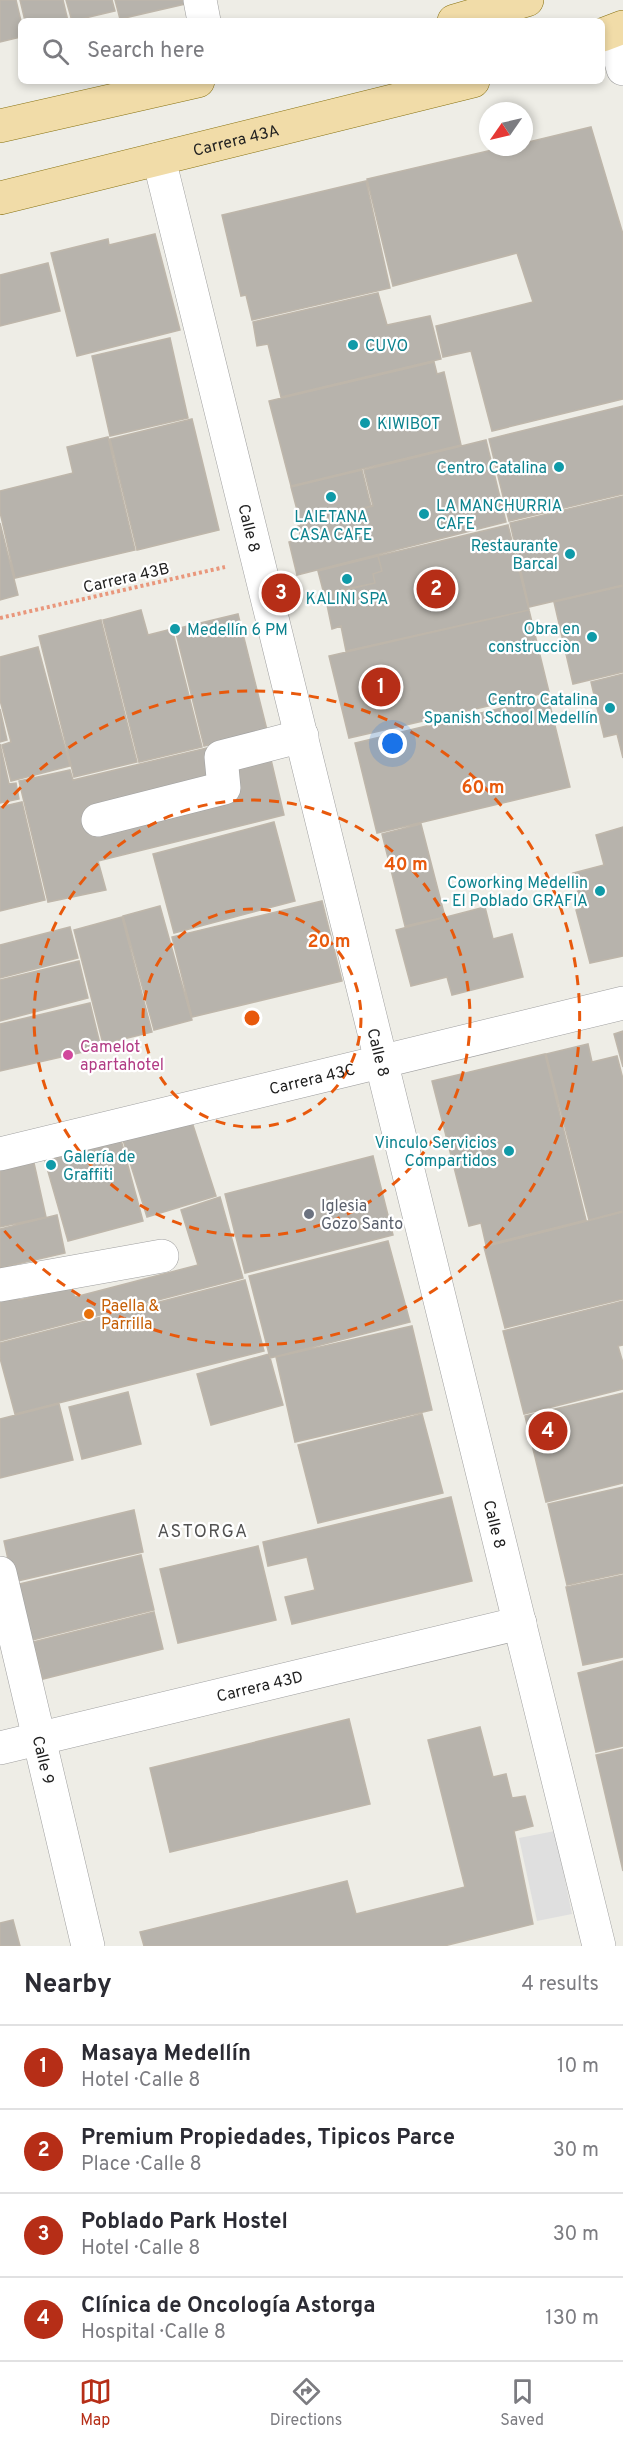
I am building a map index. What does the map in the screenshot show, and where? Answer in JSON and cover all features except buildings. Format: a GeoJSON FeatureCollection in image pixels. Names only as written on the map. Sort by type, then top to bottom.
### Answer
{"type":"FeatureCollection","features":[{"type":"Feature","properties":{"kind":"main road"},"geometry":{"type":"LineString","coordinates":[[464,18],[527,0]]}},
{"type":"Feature","properties":{"kind":"main road"},"geometry":{"type":"LineString","coordinates":[[0,126],[185,84]]}},
{"type":"Feature","properties":{"kind":"main road","name":"Carrera 43A"},"geometry":{"type":"LineString","coordinates":[[0,198],[461,84]]}},
{"type":"Feature","properties":{"kind":"street"},"geometry":{"type":"LineString","coordinates":[[200,0],[203,18]]}},
{"type":"Feature","properties":{"kind":"street"},"geometry":{"type":"LineString","coordinates":[[613,31],[623,69]]}},
{"type":"Feature","properties":{"kind":"street","name":"Calle 8"},"geometry":{"type":"LineString","coordinates":[[159,159],[599,1946]]}},
{"type":"Feature","properties":{"kind":"street"},"geometry":{"type":"LineString","coordinates":[[98,820],[224,788],[221,757],[302,736]]}},
{"type":"Feature","properties":{"kind":"street","name":"Carrera 43C"},"geometry":{"type":"LineString","coordinates":[[0,1154],[623,1003]]}},
{"type":"Feature","properties":{"kind":"street"},"geometry":{"type":"LineString","coordinates":[[0,1285],[162,1256]]}},
{"type":"Feature","properties":{"kind":"street","name":"Calle 9"},"geometry":{"type":"LineString","coordinates":[[0,1573],[88,1946]]}},
{"type":"Feature","properties":{"kind":"street","name":"Carrera 43D"},"geometry":{"type":"LineString","coordinates":[[0,1748],[520,1623]]}},
{"type":"Feature","properties":{"kind":"path","name":"Carrera 43B"},"geometry":{"type":"LineString","coordinates":[[0,618],[258,560]]}},
{"type":"Feature","properties":{"kind":"shaded area"},"geometry":{"type":"Polygon","coordinates":[[[555,1831],[572,1914],[537,1921],[519,1838],[555,1831]]]}},
{"type":"Feature","properties":{"kind":"place","name":"CUVO"},"geometry":{"type":"Point","coordinates":[353,345]}},
{"type":"Feature","properties":{"kind":"place","name":"KIWIBOT"},"geometry":{"type":"Point","coordinates":[365,423]}},
{"type":"Feature","properties":{"kind":"place","name":"Centro Catalina"},"geometry":{"type":"Point","coordinates":[559,467]}},
{"type":"Feature","properties":{"kind":"place","name":"LAIETANA CASA CAFE"},"geometry":{"type":"Point","coordinates":[331,497]}},
{"type":"Feature","properties":{"kind":"place","name":"LA MANCHURRIA CAFE"},"geometry":{"type":"Point","coordinates":[424,514]}},
{"type":"Feature","properties":{"kind":"place","name":"Restaurante Barcal"},"geometry":{"type":"Point","coordinates":[570,554]}},
{"type":"Feature","properties":{"kind":"place","name":"KALINI SPA"},"geometry":{"type":"Point","coordinates":[347,579]}},
{"type":"Feature","properties":{"kind":"place","name":"Premium Propiedades, Tipicos Parce"},"geometry":{"type":"Point","coordinates":[436,589]}},
{"type":"Feature","properties":{"kind":"place","name":"Poblado Park Hostel"},"geometry":{"type":"Point","coordinates":[281,593]}},
{"type":"Feature","properties":{"kind":"place","name":"Medellín 6 PM"},"geometry":{"type":"Point","coordinates":[175,629]}},
{"type":"Feature","properties":{"kind":"place","name":"Obra en construcciòn"},"geometry":{"type":"Point","coordinates":[592,637]}},
{"type":"Feature","properties":{"kind":"place","name":"Masaya Medellín"},"geometry":{"type":"Point","coordinates":[381,687]}},
{"type":"Feature","properties":{"kind":"place","name":"Centro Catalina Spanish School Medellín"},"geometry":{"type":"Point","coordinates":[610,708]}},
{"type":"Feature","properties":{"kind":"place","name":"Coworking Medellin - El Poblado GRAFIA"},"geometry":{"type":"Point","coordinates":[600,891]}},
{"type":"Feature","properties":{"kind":"place","name":"Camelot apartahotel"},"geometry":{"type":"Point","coordinates":[68,1055]}},
{"type":"Feature","properties":{"kind":"place","name":"Vinculo Servicios Compartidos"},"geometry":{"type":"Point","coordinates":[509,1151]}},
{"type":"Feature","properties":{"kind":"place","name":"Galería de Graffiti"},"geometry":{"type":"Point","coordinates":[51,1165]}},
{"type":"Feature","properties":{"kind":"place","name":"Iglesia Gozo Santo"},"geometry":{"type":"Point","coordinates":[309,1214]}},
{"type":"Feature","properties":{"kind":"place","name":"Paella & Parrilla"},"geometry":{"type":"Point","coordinates":[89,1314]}},
{"type":"Feature","properties":{"kind":"place","name":"Clínica de Oncología Astorga"},"geometry":{"type":"Point","coordinates":[548,1431]}},
{"type":"Feature","properties":{"kind":"district","name":"ASTORGA"},"geometry":{"type":"Point","coordinates":[203,1531]}}]}
